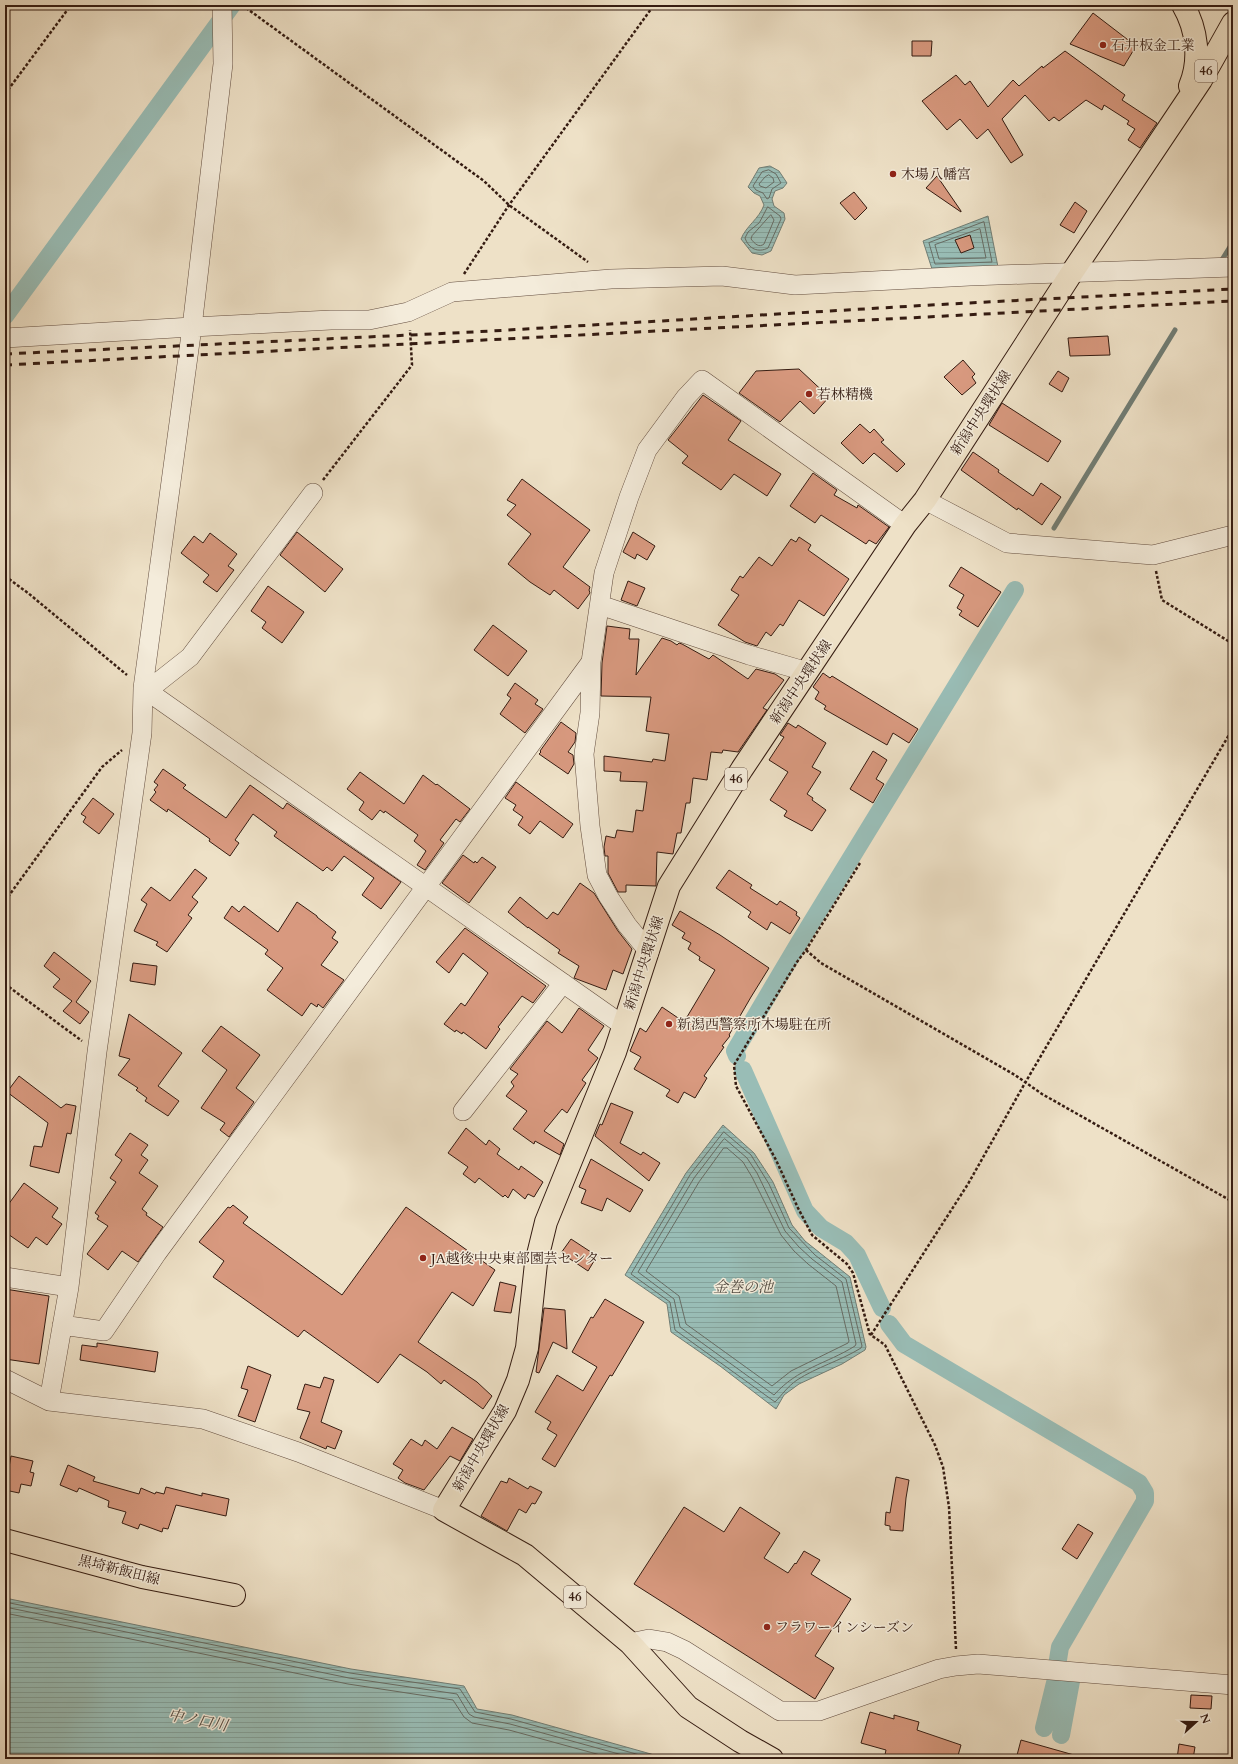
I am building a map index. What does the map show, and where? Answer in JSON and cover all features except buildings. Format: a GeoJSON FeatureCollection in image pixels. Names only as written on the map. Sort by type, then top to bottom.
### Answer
{"type":"FeatureCollection","features":[{"type":"Feature","properties":{"kind":"main road","name":"新潟中央環状線"},"geometry":{"type":"LineString","coordinates":[[1176,116],[1191,82],[1196,57],[1195,35],[1189,15],[1183,5]]}},
{"type":"Feature","properties":{"kind":"main road","name":"新潟中央環状線"},"geometry":{"type":"LineString","coordinates":[[444,1510],[505,1411],[518,1380],[527,1348],[536,1263],[546,1222],[615,1052],[649,952],[669,886],[742,769],[905,525],[925,500],[1071,274],[1201,80],[1233,23]]}},
{"type":"Feature","properties":{"kind":"main road","name":"46"},"geometry":{"type":"LineString","coordinates":[[444,1510],[525,1555],[630,1643],[688,1707],[740,1741],[772,1759]]}},
{"type":"Feature","properties":{"kind":"main road","name":"黒埼新飯田線"},"geometry":{"type":"LineString","coordinates":[[5,1540],[142,1577],[234,1595]]}},
{"type":"Feature","properties":{"kind":"street"},"geometry":{"type":"LineString","coordinates":[[49,1401],[68,1287],[97,1052],[142,733],[143,688],[192,327],[223,64],[222,5]]}},
{"type":"Feature","properties":{"kind":"street"},"geometry":{"type":"LineString","coordinates":[[5,338],[331,320],[369,320],[408,312],[452,292],[611,279],[722,276],[795,285],[970,276],[1071,274],[1233,267]]}},
{"type":"Feature","properties":{"kind":"street"},"geometry":{"type":"LineString","coordinates":[[649,952],[627,925],[608,896],[597,875],[590,826],[584,754],[590,712],[591,662],[604,573],[629,497],[647,450],[686,397],[702,380],[905,525]]}},
{"type":"Feature","properties":{"kind":"street"},"geometry":{"type":"LineString","coordinates":[[143,688],[157,684],[190,658],[312,494]]}},
{"type":"Feature","properties":{"kind":"street"},"geometry":{"type":"LineString","coordinates":[[925,500],[1007,543],[1153,555],[1233,535]]}},
{"type":"Feature","properties":{"kind":"street"},"geometry":{"type":"LineString","coordinates":[[600,605],[749,655],[808,672]]}},
{"type":"Feature","properties":{"kind":"street"},"geometry":{"type":"LineString","coordinates":[[62,1326],[104,1331],[157,1253],[591,662]]}},
{"type":"Feature","properties":{"kind":"street"},"geometry":{"type":"LineString","coordinates":[[143,688],[427,886],[624,1026]]}},
{"type":"Feature","properties":{"kind":"street"},"geometry":{"type":"LineString","coordinates":[[463,1111],[563,983]]}},
{"type":"Feature","properties":{"kind":"street"},"geometry":{"type":"LineString","coordinates":[[5,1277],[68,1287]]}},
{"type":"Feature","properties":{"kind":"street"},"geometry":{"type":"LineString","coordinates":[[5,1378],[49,1401],[203,1419],[298,1452],[444,1510]]}},
{"type":"Feature","properties":{"kind":"street"},"geometry":{"type":"LineString","coordinates":[[630,1643],[649,1639],[667,1642],[684,1650],[780,1711],[819,1711],[940,1669],[978,1664],[1233,1685]]}},
{"type":"Feature","properties":{"kind":"path"},"geometry":{"type":"LineString","coordinates":[[5,94],[71,5]]}},
{"type":"Feature","properties":{"kind":"path"},"geometry":{"type":"LineString","coordinates":[[244,5],[484,181],[509,205],[611,279]]}},
{"type":"Feature","properties":{"kind":"path"},"geometry":{"type":"LineString","coordinates":[[452,292],[509,205],[654,5]]}},
{"type":"Feature","properties":{"kind":"path"},"geometry":{"type":"LineString","coordinates":[[312,494],[412,365],[408,312]]}},
{"type":"Feature","properties":{"kind":"path"},"geometry":{"type":"LineString","coordinates":[[1153,555],[1162,600],[1233,644]]}},
{"type":"Feature","properties":{"kind":"path"},"geometry":{"type":"LineString","coordinates":[[5,576],[28,593],[143,688]]}},
{"type":"Feature","properties":{"kind":"path"},"geometry":{"type":"LineString","coordinates":[[870,1335],[968,1184],[1025,1083],[1233,728]]}},
{"type":"Feature","properties":{"kind":"path"},"geometry":{"type":"LineString","coordinates":[[5,901],[102,767],[142,733]]}},
{"type":"Feature","properties":{"kind":"path"},"geometry":{"type":"LineString","coordinates":[[860,863],[734,1065],[736,1086],[776,1160],[812,1235],[847,1264],[853,1273],[870,1335],[885,1346],[935,1445],[943,1467],[949,1507],[956,1666]]}},
{"type":"Feature","properties":{"kind":"path"},"geometry":{"type":"LineString","coordinates":[[806,950],[821,963],[1015,1075],[1025,1083],[1233,1202]]}},
{"type":"Feature","properties":{"kind":"path"},"geometry":{"type":"LineString","coordinates":[[5,984],[97,1052]]}},
{"type":"Feature","properties":{"kind":"water"},"geometry":{"type":"Polygon","coordinates":[[[770,166],[779,171],[787,183],[783,188],[775,191],[772,199],[774,206],[784,213],[785,219],[771,251],[762,255],[752,253],[741,239],[764,205],[760,196],[748,187],[759,168],[770,166]]]}},
{"type":"Feature","properties":{"kind":"water"},"geometry":{"type":"Polygon","coordinates":[[[988,216],[998,267],[932,269],[923,241],[988,216]]]}},
{"type":"Feature","properties":{"kind":"water","name":"金巻の池"},"geometry":{"type":"Polygon","coordinates":[[[723,1125],[754,1153],[773,1182],[792,1225],[805,1241],[850,1277],[866,1347],[865,1350],[842,1364],[799,1384],[784,1395],[776,1409],[720,1366],[671,1332],[667,1304],[625,1275],[686,1173],[723,1125]]]}},
{"type":"Feature","properties":{"kind":"water","name":"中ノ口川"},"geometry":{"type":"Polygon","coordinates":[[[5,1598],[351,1669],[464,1686],[477,1709],[512,1715],[651,1754],[663,1759],[5,1759],[5,1598]]]}},
{"type":"Feature","properties":{"kind":"waterway"},"geometry":{"type":"LineString","coordinates":[[5,316],[232,5]]}},
{"type":"Feature","properties":{"kind":"waterway"},"geometry":{"type":"LineString","coordinates":[[1220,263],[1233,242]]}},
{"type":"Feature","properties":{"kind":"waterway"},"geometry":{"type":"LineString","coordinates":[[1054,528],[1175,330]]}},
{"type":"Feature","properties":{"kind":"waterway"},"geometry":{"type":"LineString","coordinates":[[737,1056],[735,1051],[799,943],[1015,590]]}},
{"type":"Feature","properties":{"kind":"waterway"},"geometry":{"type":"LineString","coordinates":[[743,1070],[805,1211],[821,1228],[846,1243],[857,1255],[882,1308]]}},
{"type":"Feature","properties":{"kind":"waterway"},"geometry":{"type":"LineString","coordinates":[[889,1324],[904,1344],[1139,1483],[1145,1493],[1145,1501],[1060,1647],[1057,1666]]}},
{"type":"Feature","properties":{"kind":"waterway"},"geometry":{"type":"LineString","coordinates":[[1061,1735],[1071,1681]]}},
{"type":"Feature","properties":{"kind":"waterway"},"geometry":{"type":"LineString","coordinates":[[1044,1728],[1055,1683]]}},
{"type":"Feature","properties":{"kind":"railway"},"geometry":{"type":"LineString","coordinates":[[5,354],[474,332],[1233,289]]}},
{"type":"Feature","properties":{"kind":"railway"},"geometry":{"type":"LineString","coordinates":[[5,365],[1233,301]]}},
{"type":"Feature","properties":{"kind":"place","name":"石井板金工業"},"geometry":{"type":"Point","coordinates":[1103,45]}},
{"type":"Feature","properties":{"kind":"place","name":"木場八幡宮"},"geometry":{"type":"Point","coordinates":[893,174]}},
{"type":"Feature","properties":{"kind":"place","name":"若林精機"},"geometry":{"type":"Point","coordinates":[809,394]}},
{"type":"Feature","properties":{"kind":"place","name":"新潟西警察所木場駐在所"},"geometry":{"type":"Point","coordinates":[669,1024]}},
{"type":"Feature","properties":{"kind":"place","name":"JA越後中央東部園芸センター"},"geometry":{"type":"Point","coordinates":[423,1258]}},
{"type":"Feature","properties":{"kind":"place","name":"フラワーインシーズン"},"geometry":{"type":"Point","coordinates":[767,1627]}}]}
